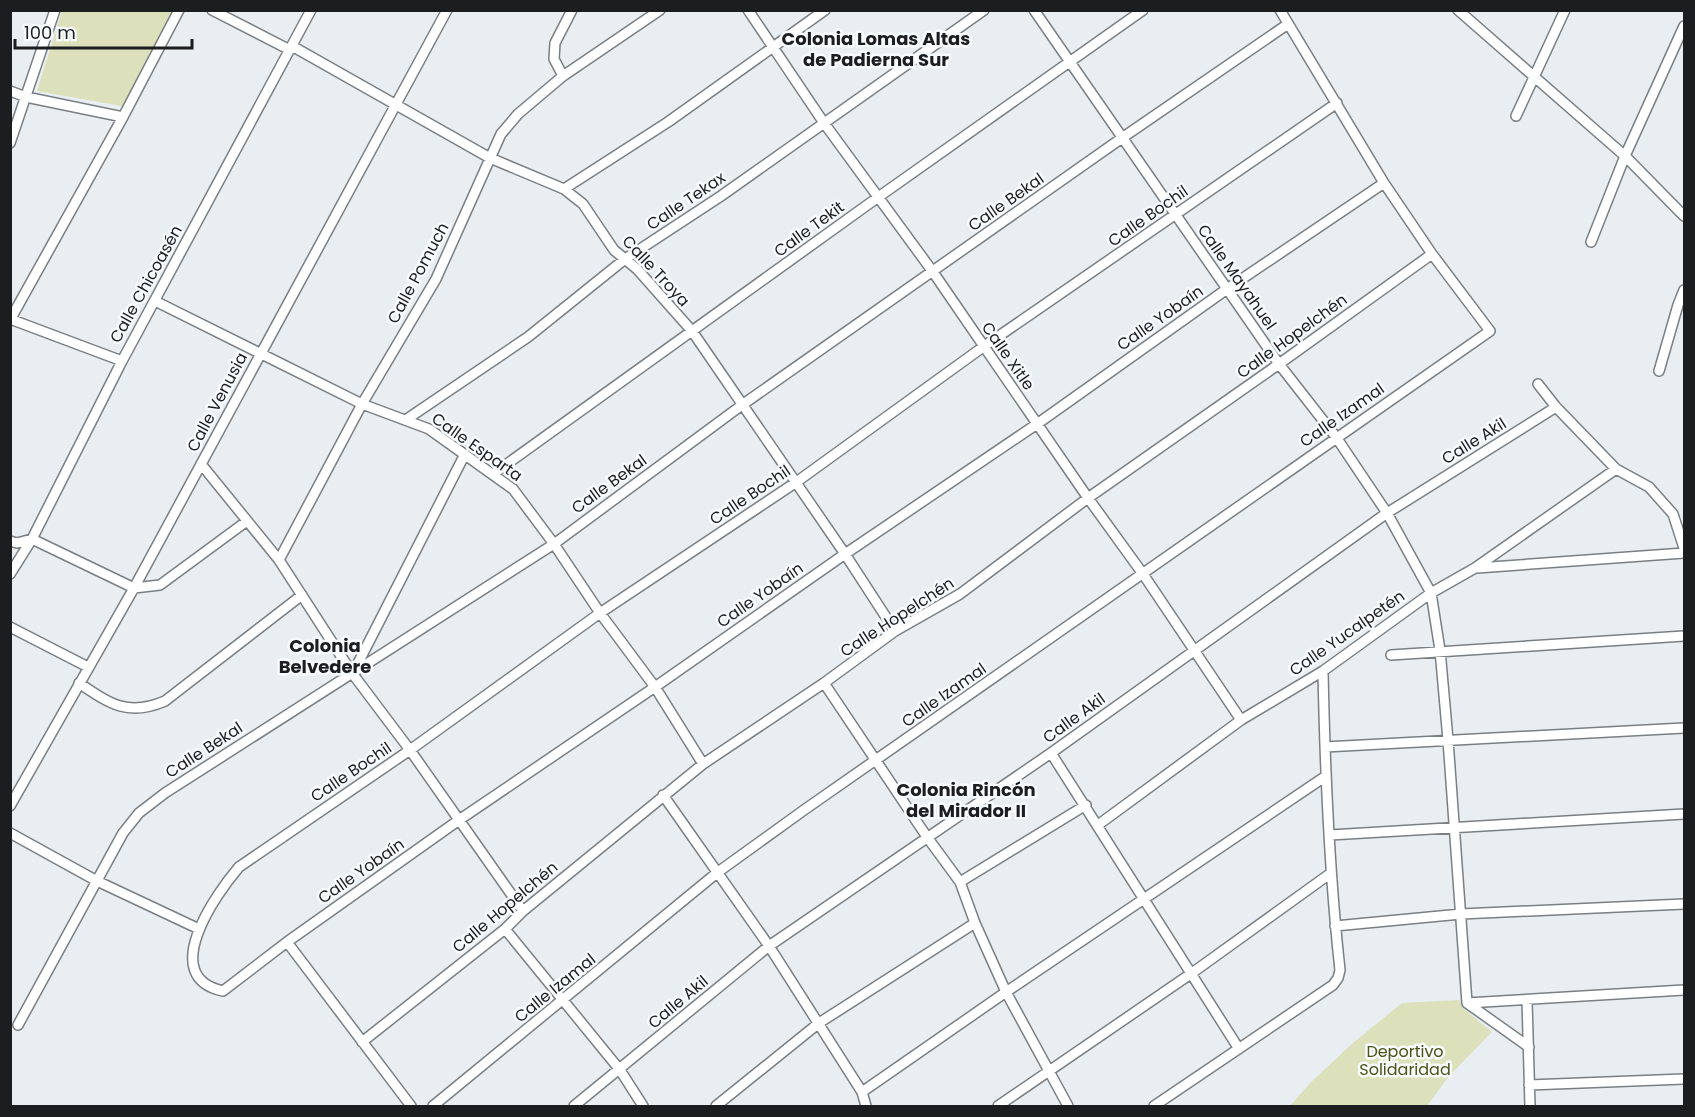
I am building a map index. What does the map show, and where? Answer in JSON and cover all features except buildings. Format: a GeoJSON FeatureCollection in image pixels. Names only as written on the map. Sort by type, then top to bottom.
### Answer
{"type":"FeatureCollection","features":[{"type":"Feature","properties":{"kind":"street"},"geometry":{"type":"LineString","coordinates":[[10,143],[55,10]]}},
{"type":"Feature","properties":{"kind":"street"},"geometry":{"type":"LineString","coordinates":[[122,360],[11,319],[123,117],[179,10]]}},
{"type":"Feature","properties":{"kind":"street","name":"Calle Troya"},"geometry":{"type":"LineString","coordinates":[[212,10],[291,48],[490,158],[564,189],[583,204],[614,250],[637,269],[692,331],[845,554],[895,632]]}},
{"type":"Feature","properties":{"kind":"street","name":"Calle Chicoasén"},"geometry":{"type":"LineString","coordinates":[[10,574],[32,539],[122,360],[311,10]]}},
{"type":"Feature","properties":{"kind":"street","name":"Calle Venusia"},"geometry":{"type":"LineString","coordinates":[[10,806],[134,588],[447,10]]}},
{"type":"Feature","properties":{"kind":"street"},"geometry":{"type":"LineString","coordinates":[[563,76],[554,59],[555,43],[572,10]]}},
{"type":"Feature","properties":{"kind":"street","name":"Calle Pomuch"},"geometry":{"type":"LineString","coordinates":[[279,560],[362,404],[436,279],[501,134],[518,114],[563,76],[660,10]]}},
{"type":"Feature","properties":{"kind":"street","name":"Calle Xitle"},"geometry":{"type":"LineString","coordinates":[[748,10],[824,123],[933,272],[1143,574],[1241,720]]}},
{"type":"Feature","properties":{"kind":"street"},"geometry":{"type":"LineString","coordinates":[[564,189],[668,122],[825,10]]}},
{"type":"Feature","properties":{"kind":"street","name":"Calle Tekax"},"geometry":{"type":"LineString","coordinates":[[407,420],[528,337],[625,259],[721,196],[984,10]]}},
{"type":"Feature","properties":{"kind":"street","name":"Calle Mayahuel"},"geometry":{"type":"LineString","coordinates":[[1034,10],[1279,364],[1336,437],[1387,513],[1431,593],[1440,650],[1456,827],[1467,1003]]}},
{"type":"Feature","properties":{"kind":"street","name":"Calle Tekit"},"geometry":{"type":"LineString","coordinates":[[493,474],[1143,10]]}},
{"type":"Feature","properties":{"kind":"street"},"geometry":{"type":"LineString","coordinates":[[1280,10],[1384,183],[1432,254]]}},
{"type":"Feature","properties":{"kind":"street"},"geometry":{"type":"LineString","coordinates":[[1458,10],[1625,156],[1684,216]]}},
{"type":"Feature","properties":{"kind":"street"},"geometry":{"type":"LineString","coordinates":[[1516,116],[1565,10]]}},
{"type":"Feature","properties":{"kind":"street","name":"Calle Bekal"},"geometry":{"type":"LineString","coordinates":[[18,1025],[123,833],[139,813],[165,793],[554,544],[742,405],[1288,24]]}},
{"type":"Feature","properties":{"kind":"street"},"geometry":{"type":"LineString","coordinates":[[1591,242],[1625,156],[1684,26]]}},
{"type":"Feature","properties":{"kind":"street"},"geometry":{"type":"LineString","coordinates":[[10,92],[123,117]]}},
{"type":"Feature","properties":{"kind":"street","name":"Calle Bochil"},"geometry":{"type":"LineString","coordinates":[[199,929],[220,889],[239,867],[410,750],[600,614],[795,483],[983,347],[1337,103]]}},
{"type":"Feature","properties":{"kind":"street","name":"Calle Yobaín"},"geometry":{"type":"LineString","coordinates":[[199,929],[193,950],[195,970],[211,988],[223,991],[287,942],[459,820],[1384,183]]}},
{"type":"Feature","properties":{"kind":"street","name":"Calle Izamal"},"geometry":{"type":"LineString","coordinates":[[433,1107],[718,872],[1490,330],[1432,254]]}},
{"type":"Feature","properties":{"kind":"street","name":"Calle Hopelchén"},"geometry":{"type":"LineString","coordinates":[[362,1042],[505,929],[523,911],[703,764],[824,683],[895,632],[960,594],[1088,498],[1432,254]]}},
{"type":"Feature","properties":{"kind":"street"},"geometry":{"type":"LineString","coordinates":[[1659,371],[1684,290]]}},
{"type":"Feature","properties":{"kind":"street","name":"Calle Esparta"},"geometry":{"type":"LineString","coordinates":[[155,301],[362,404],[429,429],[513,489],[554,544],[600,614],[655,687],[703,764]]}},
{"type":"Feature","properties":{"kind":"street"},"geometry":{"type":"LineString","coordinates":[[1538,384],[1556,407],[1616,469],[1649,487],[1672,514],[1684,548]]}},
{"type":"Feature","properties":{"kind":"street","name":"Calle Akil"},"geometry":{"type":"LineString","coordinates":[[574,1107],[769,946],[1051,753],[1387,513],[1556,407]]}},
{"type":"Feature","properties":{"kind":"street"},"geometry":{"type":"LineString","coordinates":[[352,673],[465,454]]}},
{"type":"Feature","properties":{"kind":"street"},"geometry":{"type":"LineString","coordinates":[[201,464],[279,560],[352,673],[410,750],[523,911]]}},
{"type":"Feature","properties":{"kind":"street","name":"Calle Yucalpetén"},"geometry":{"type":"LineString","coordinates":[[1098,825],[1241,720],[1323,671],[1431,593],[1475,568],[1616,469]]}},
{"type":"Feature","properties":{"kind":"street"},"geometry":{"type":"LineString","coordinates":[[10,541],[17,543],[32,539],[134,588],[160,585],[248,521]]}},
{"type":"Feature","properties":{"kind":"street"},"geometry":{"type":"LineString","coordinates":[[1475,568],[1684,553]]}},
{"type":"Feature","properties":{"kind":"street"},"geometry":{"type":"LineString","coordinates":[[79,682],[102,698],[132,710],[148,708],[165,701],[302,595]]}},
{"type":"Feature","properties":{"kind":"street"},"geometry":{"type":"LineString","coordinates":[[10,627],[88,667]]}},
{"type":"Feature","properties":{"kind":"street"},"geometry":{"type":"LineString","coordinates":[[1390,655],[1684,636]]}},
{"type":"Feature","properties":{"kind":"street"},"geometry":{"type":"LineString","coordinates":[[1154,1107],[1333,985],[1338,978],[1340,970],[1331,873],[1323,671]]}},
{"type":"Feature","properties":{"kind":"street"},"geometry":{"type":"LineString","coordinates":[[824,683],[927,837],[960,882],[1005,992],[1068,1107]]}},
{"type":"Feature","properties":{"kind":"street"},"geometry":{"type":"LineString","coordinates":[[1325,747],[1684,728]]}},
{"type":"Feature","properties":{"kind":"street"},"geometry":{"type":"LineString","coordinates":[[1051,753],[1239,1049]]}},
{"type":"Feature","properties":{"kind":"street"},"geometry":{"type":"LineString","coordinates":[[862,1092],[1005,992],[1326,776]]}},
{"type":"Feature","properties":{"kind":"street"},"geometry":{"type":"LineString","coordinates":[[663,795],[769,946],[862,1092],[866,1107]]}},
{"type":"Feature","properties":{"kind":"street"},"geometry":{"type":"LineString","coordinates":[[960,882],[1086,806]]}},
{"type":"Feature","properties":{"kind":"street"},"geometry":{"type":"LineString","coordinates":[[1330,835],[1684,814]]}},
{"type":"Feature","properties":{"kind":"street"},"geometry":{"type":"LineString","coordinates":[[10,833],[97,881],[199,929]]}},
{"type":"Feature","properties":{"kind":"street"},"geometry":{"type":"LineString","coordinates":[[998,1107],[1191,974],[1331,873]]}},
{"type":"Feature","properties":{"kind":"street"},"geometry":{"type":"LineString","coordinates":[[1335,926],[1461,914],[1684,904]]}},
{"type":"Feature","properties":{"kind":"street"},"geometry":{"type":"LineString","coordinates":[[716,1107],[819,1023],[975,923]]}},
{"type":"Feature","properties":{"kind":"street"},"geometry":{"type":"LineString","coordinates":[[505,929],[620,1070],[643,1107]]}},
{"type":"Feature","properties":{"kind":"street"},"geometry":{"type":"LineString","coordinates":[[287,942],[411,1107]]}},
{"type":"Feature","properties":{"kind":"street"},"geometry":{"type":"LineString","coordinates":[[1467,1003],[1684,990]]}},
{"type":"Feature","properties":{"kind":"street"},"geometry":{"type":"LineString","coordinates":[[1527,1000],[1530,1107]]}},
{"type":"Feature","properties":{"kind":"street"},"geometry":{"type":"LineString","coordinates":[[1467,1003],[1529,1047]]}},
{"type":"Feature","properties":{"kind":"street"},"geometry":{"type":"LineString","coordinates":[[1529,1085],[1684,1079]]}},
{"type":"Feature","properties":{"kind":"green space"},"geometry":{"type":"Polygon","coordinates":[[[62,11],[175,11],[127,107],[37,91],[62,11]]]}},
{"type":"Feature","properties":{"kind":"green space","name":"Deportivo Solidaridad"},"geometry":{"type":"Polygon","coordinates":[[[1459,1000],[1464,1009],[1492,1032],[1449,1076],[1427,1106],[1290,1106],[1310,1083],[1353,1043],[1402,1003],[1459,1000]]]}},
{"type":"Feature","properties":{"kind":"district","name":"Colonia Lomas Altas de Padierna Sur"},"geometry":{"type":"Point","coordinates":[876,48]}},
{"type":"Feature","properties":{"kind":"district","name":"Colonia Belvedere"},"geometry":{"type":"Point","coordinates":[325,655]}},
{"type":"Feature","properties":{"kind":"district","name":"Colonia Rincón del Mirador II"},"geometry":{"type":"Point","coordinates":[966,799]}}]}
